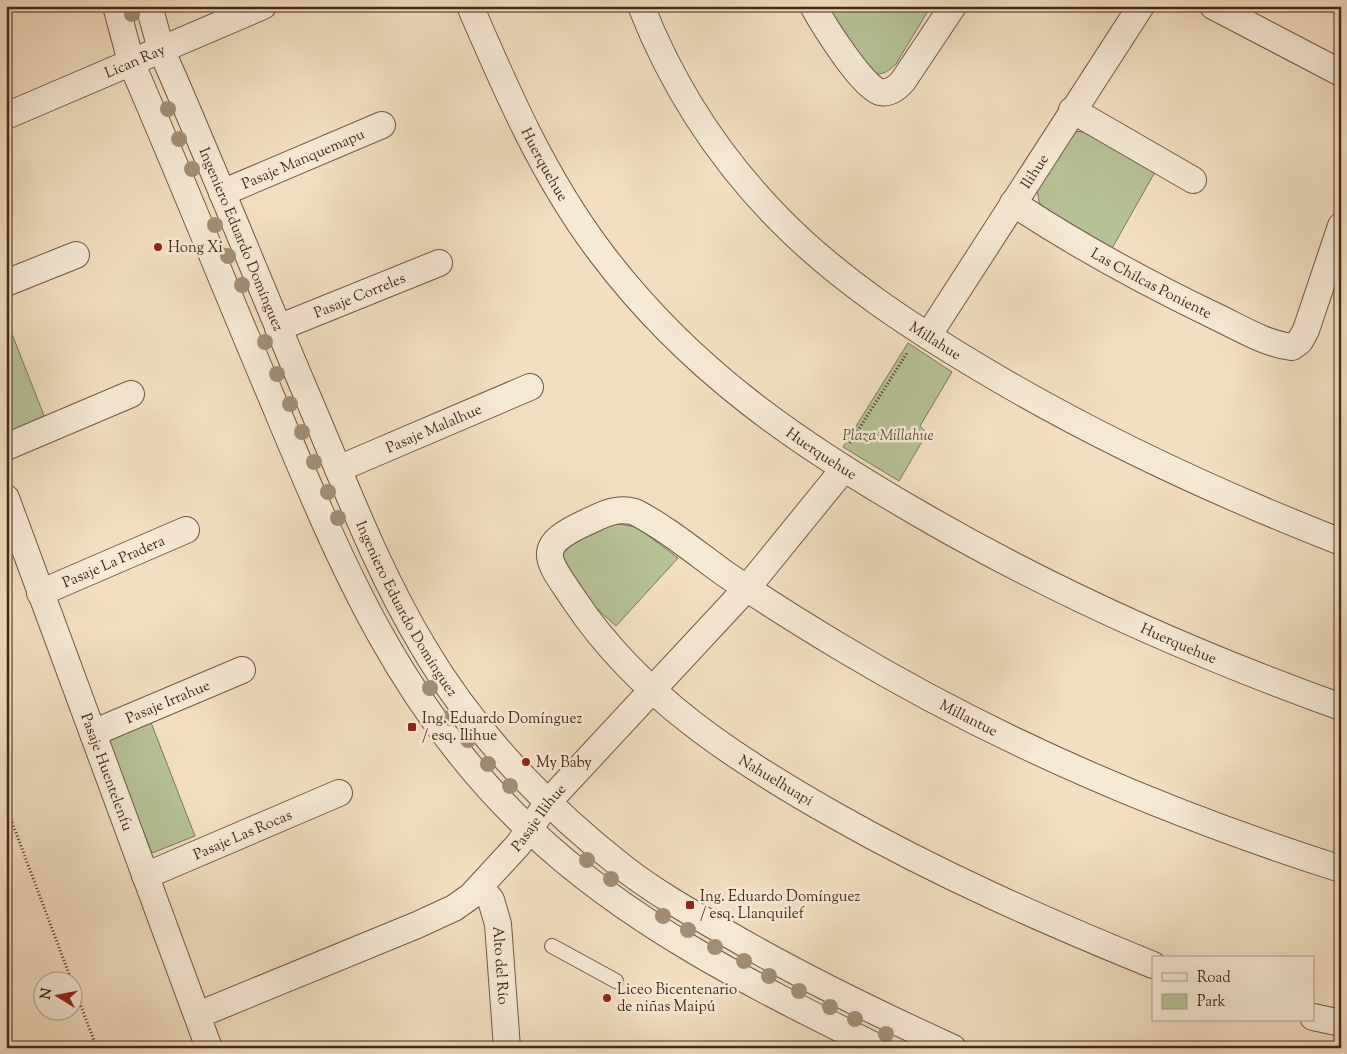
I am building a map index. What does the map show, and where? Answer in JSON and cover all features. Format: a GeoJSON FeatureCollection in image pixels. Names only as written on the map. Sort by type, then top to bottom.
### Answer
{"type":"FeatureCollection","features":[{"type":"Feature","properties":{"kind":"street"},"geometry":{"type":"LineString","coordinates":[[116,6],[130,62],[308,485],[364,609],[408,683],[439,727],[473,770],[529,830],[604,893],[656,928],[782,999],[879,1048]]}},
{"type":"Feature","properties":{"kind":"street","name":"Ingeniero Eduardo Domínguez"},"geometry":{"type":"LineString","coordinates":[[149,6],[161,49],[338,469],[387,580],[425,650],[468,712],[548,801],[620,865],[670,900],[803,975],[953,1048]]}},
{"type":"Feature","properties":{"kind":"street","name":"Lican Ray"},"geometry":{"type":"LineString","coordinates":[[6,116],[263,6]]}},
{"type":"Feature","properties":{"kind":"street","name":"Huerquehue"},"geometry":{"type":"LineString","coordinates":[[470,6],[517,112],[544,165],[582,228],[618,275],[662,324],[712,373],[764,416],[840,467],[979,548],[1111,614],[1221,661],[1341,707]]}},
{"type":"Feature","properties":{"kind":"street","name":"Millahue"},"geometry":{"type":"LineString","coordinates":[[641,6],[671,72],[698,119],[762,200],[798,237],[845,278],[925,334],[1041,404],[1129,450],[1217,491],[1341,542]]}},
{"type":"Feature","properties":{"kind":"street"},"geometry":{"type":"LineString","coordinates":[[813,6],[859,74],[875,90],[881,92],[893,90],[898,86],[953,6]]}},
{"type":"Feature","properties":{"kind":"street","name":"Ilihue"},"geometry":{"type":"LineString","coordinates":[[925,334],[1141,6]]}},
{"type":"Feature","properties":{"kind":"street"},"geometry":{"type":"LineString","coordinates":[[1213,6],[1341,73]]}},
{"type":"Feature","properties":{"kind":"street"},"geometry":{"type":"LineString","coordinates":[[1072,110],[1193,180]]}},
{"type":"Feature","properties":{"kind":"street","name":"Pasaje Manquemapu"},"geometry":{"type":"LineString","coordinates":[[222,193],[382,125]]}},
{"type":"Feature","properties":{"kind":"street","name":"Las Chilcas Poniente"},"geometry":{"type":"LineString","coordinates":[[1013,203],[1083,247],[1198,308],[1278,344],[1292,347],[1306,330],[1341,226]]}},
{"type":"Feature","properties":{"kind":"street"},"geometry":{"type":"LineString","coordinates":[[6,283],[76,255]]}},
{"type":"Feature","properties":{"kind":"street","name":"Pasaje Correles"},"geometry":{"type":"LineString","coordinates":[[278,328],[439,263]]}},
{"type":"Feature","properties":{"kind":"street","name":"Pasaje Malalhue"},"geometry":{"type":"LineString","coordinates":[[338,469],[530,387]]}},
{"type":"Feature","properties":{"kind":"street"},"geometry":{"type":"LineString","coordinates":[[6,447],[131,394]]}},
{"type":"Feature","properties":{"kind":"street","name":"Pasaje Ilihue"},"geometry":{"type":"LineString","coordinates":[[198,1015],[454,908],[481,888],[529,830],[548,801],[654,691],[747,588],[840,467]]}},
{"type":"Feature","properties":{"kind":"street","name":"Pasaje Huentelenfu"},"geometry":{"type":"LineString","coordinates":[[6,498],[209,1048]]}},
{"type":"Feature","properties":{"kind":"street","name":"Nahuelhuapi"},"geometry":{"type":"LineString","coordinates":[[627,510],[613,510],[560,536],[550,547],[550,560],[590,624],[620,659],[679,714],[727,750],[859,829],[1012,905],[1152,964]]}},
{"type":"Feature","properties":{"kind":"street","name":"Millantue"},"geometry":{"type":"LineString","coordinates":[[627,510],[644,516],[747,588],[850,652],[926,695],[1011,738],[1185,814],[1341,869]]}},
{"type":"Feature","properties":{"kind":"street","name":"Pasaje La Pradera"},"geometry":{"type":"LineString","coordinates":[[40,593],[186,530]]}},
{"type":"Feature","properties":{"kind":"street","name":"Pasaje Irrahue"},"geometry":{"type":"LineString","coordinates":[[93,733],[242,670]]}},
{"type":"Feature","properties":{"kind":"street","name":"Pasaje Las Rocas"},"geometry":{"type":"LineString","coordinates":[[145,876],[339,793]]}},
{"type":"Feature","properties":{"kind":"street","name":"Alto del Río"},"geometry":{"type":"LineString","coordinates":[[481,888],[491,900],[498,924],[507,1048]]}},
{"type":"Feature","properties":{"kind":"street"},"geometry":{"type":"LineString","coordinates":[[1314,1017],[1341,1023]]}},
{"type":"Feature","properties":{"kind":"lane"},"geometry":{"type":"LineString","coordinates":[[552,946],[616,981]]}},
{"type":"Feature","properties":{"kind":"path"},"geometry":{"type":"LineString","coordinates":[[840,467],[925,334]]}},
{"type":"Feature","properties":{"kind":"path"},"geometry":{"type":"LineString","coordinates":[[6,806],[68,972]]}},
{"type":"Feature","properties":{"kind":"path"},"geometry":{"type":"LineString","coordinates":[[82,1010],[96,1048]]}},
{"type":"Feature","properties":{"kind":"green space"},"geometry":{"type":"Polygon","coordinates":[[[824,6],[931,6],[896,64],[886,72],[875,74],[824,6]]]}},
{"type":"Feature","properties":{"kind":"green space"},"geometry":{"type":"Polygon","coordinates":[[[1075,131],[1090,133],[1155,172],[1111,250],[1044,208],[1039,202],[1037,189],[1075,131]]]}},
{"type":"Feature","properties":{"kind":"green space"},"geometry":{"type":"Polygon","coordinates":[[[6,319],[45,418],[6,433],[6,319]]]}},
{"type":"Feature","properties":{"kind":"green space","name":"Plaza Millahue"},"geometry":{"type":"Polygon","coordinates":[[[908,343],[952,372],[920,426],[927,433],[899,481],[843,447],[908,343]]]}},
{"type":"Feature","properties":{"kind":"green space"},"geometry":{"type":"Polygon","coordinates":[[[618,524],[637,527],[678,558],[616,626],[576,590],[561,553],[562,546],[606,525],[618,524]]]}},
{"type":"Feature","properties":{"kind":"green space"},"geometry":{"type":"Polygon","coordinates":[[[150,720],[195,836],[152,853],[106,737],[150,720]]]}},
{"type":"Feature","properties":{"kind":"place","name":"Hong Xi"},"geometry":{"type":"Point","coordinates":[158,247]}},
{"type":"Feature","properties":{"kind":"place","name":"Ing. Eduardo Domínguez / esq. Ilihue"},"geometry":{"type":"Point","coordinates":[412,727]}},
{"type":"Feature","properties":{"kind":"place","name":"My Baby"},"geometry":{"type":"Point","coordinates":[526,762]}},
{"type":"Feature","properties":{"kind":"place","name":"Ing. Eduardo Domínguez / esq. Llanquilef"},"geometry":{"type":"Point","coordinates":[690,905]}},
{"type":"Feature","properties":{"kind":"place","name":"Liceo Bicentenario de niñas Maipú"},"geometry":{"type":"Point","coordinates":[607,998]}}]}
